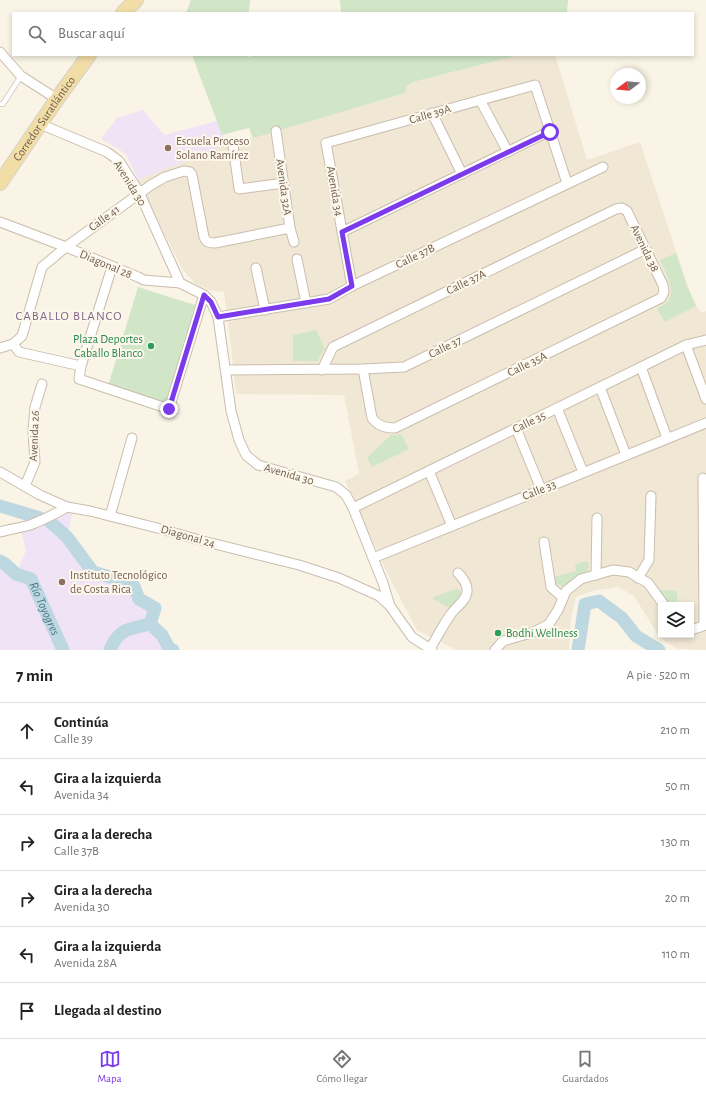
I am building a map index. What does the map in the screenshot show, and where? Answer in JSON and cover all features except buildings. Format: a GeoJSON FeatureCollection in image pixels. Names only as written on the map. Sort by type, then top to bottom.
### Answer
{"type":"FeatureCollection","features":[{"type":"Feature","properties":{"kind":"main road"},"geometry":{"type":"LineString","coordinates":[[124,12],[136,0]]}},
{"type":"Feature","properties":{"kind":"main road","name":"Corredor Suratlántico"},"geometry":{"type":"LineString","coordinates":[[0,183],[88,56]]}},
{"type":"Feature","properties":{"kind":"street"},"geometry":{"type":"LineString","coordinates":[[0,52],[21,76],[57,99]]}},
{"type":"Feature","properties":{"kind":"street","name":"Calle 39A"},"geometry":{"type":"LineString","coordinates":[[326,143],[535,84],[550,132]]}},
{"type":"Feature","properties":{"kind":"street"},"geometry":{"type":"LineString","coordinates":[[480,100],[508,152]]}},
{"type":"Feature","properties":{"kind":"street"},"geometry":{"type":"LineString","coordinates":[[432,113],[462,174]]}},
{"type":"Feature","properties":{"kind":"street","name":"Avenida 30"},"geometry":{"type":"LineString","coordinates":[[40,124],[107,152],[119,161],[139,192],[180,283]]}},
{"type":"Feature","properties":{"kind":"street","name":"Avenida 32A"},"geometry":{"type":"LineString","coordinates":[[276,131],[290,228],[294,242]]}},
{"type":"Feature","properties":{"kind":"street"},"geometry":{"type":"LineString","coordinates":[[342,232],[550,132],[567,183]]}},
{"type":"Feature","properties":{"kind":"street","name":"Avenida 34"},"geometry":{"type":"LineString","coordinates":[[326,143],[352,286]]}},
{"type":"Feature","properties":{"kind":"street"},"geometry":{"type":"LineString","coordinates":[[233,145],[239,189],[284,183]]}},
{"type":"Feature","properties":{"kind":"street","name":"Calle 37B"},"geometry":{"type":"LineString","coordinates":[[218,317],[329,299],[352,286],[603,167]]}},
{"type":"Feature","properties":{"kind":"street","name":"Calle 41"},"geometry":{"type":"LineString","coordinates":[[13,344],[22,336],[42,267],[139,192],[165,177],[187,171],[190,172],[192,175],[205,240],[211,243],[290,228]]}},
{"type":"Feature","properties":{"kind":"street","name":"Avenida 38"},"geometry":{"type":"LineString","coordinates":[[622,208],[627,211],[663,285],[664,292]]}},
{"type":"Feature","properties":{"kind":"street","name":"Calle 37A"},"geometry":{"type":"LineString","coordinates":[[322,370],[333,347],[616,209],[622,208]]}},
{"type":"Feature","properties":{"kind":"street","name":"Diagonal 28"},"geometry":{"type":"LineString","coordinates":[[0,222],[66,247],[144,280],[180,283],[204,295],[211,302]]}},
{"type":"Feature","properties":{"kind":"street","name":"Calle 37"},"geometry":{"type":"LineString","coordinates":[[226,370],[399,368],[409,365],[646,249]]}},
{"type":"Feature","properties":{"kind":"street"},"geometry":{"type":"LineString","coordinates":[[297,259],[306,303]]}},
{"type":"Feature","properties":{"kind":"street"},"geometry":{"type":"LineString","coordinates":[[112,267],[81,366],[79,379],[169,409],[204,295]]}},
{"type":"Feature","properties":{"kind":"street"},"geometry":{"type":"LineString","coordinates":[[256,268],[265,310]]}},
{"type":"Feature","properties":{"kind":"street","name":"Calle 35A"},"geometry":{"type":"LineString","coordinates":[[363,369],[372,418],[376,424],[386,428],[395,428],[661,298],[664,292]]}},
{"type":"Feature","properties":{"kind":"street","name":"Avenida 30"},"geometry":{"type":"LineString","coordinates":[[211,302],[218,317],[235,426],[239,440],[246,455],[258,465],[336,487],[346,495],[353,508],[373,558],[390,606]]}},
{"type":"Feature","properties":{"kind":"street","name":"Calle 35"},"geometry":{"type":"LineString","coordinates":[[353,508],[686,345],[706,340]]}},
{"type":"Feature","properties":{"kind":"street"},"geometry":{"type":"LineString","coordinates":[[0,348],[13,344],[19,352],[81,366]]}},
{"type":"Feature","properties":{"kind":"street"},"geometry":{"type":"LineString","coordinates":[[686,345],[706,400]]}},
{"type":"Feature","properties":{"kind":"street"},"geometry":{"type":"LineString","coordinates":[[641,367],[667,438]]}},
{"type":"Feature","properties":{"kind":"street","name":"Avenida 26"},"geometry":{"type":"LineString","coordinates":[[25,486],[35,462],[33,431],[35,407],[42,384]]}},
{"type":"Feature","properties":{"kind":"street"},"geometry":{"type":"LineString","coordinates":[[600,387],[626,455]]}},
{"type":"Feature","properties":{"kind":"street"},"geometry":{"type":"LineString","coordinates":[[557,408],[583,472]]}},
{"type":"Feature","properties":{"kind":"street","name":"Calle 33"},"geometry":{"type":"LineString","coordinates":[[373,558],[706,423]]}},
{"type":"Feature","properties":{"kind":"street"},"geometry":{"type":"LineString","coordinates":[[516,428],[541,489]]}},
{"type":"Feature","properties":{"kind":"street"},"geometry":{"type":"LineString","coordinates":[[110,516],[132,438]]}},
{"type":"Feature","properties":{"kind":"street"},"geometry":{"type":"LineString","coordinates":[[429,471],[452,526]]}},
{"type":"Feature","properties":{"kind":"street","name":"Diagonal 24"},"geometry":{"type":"LineString","coordinates":[[0,472],[67,507],[110,516],[299,565],[339,578],[379,596],[390,606]]}},
{"type":"Feature","properties":{"kind":"street"},"geometry":{"type":"LineString","coordinates":[[694,629],[705,625],[703,478]]}},
{"type":"Feature","properties":{"kind":"street"},"geometry":{"type":"LineString","coordinates":[[638,578],[649,560],[651,496]]}},
{"type":"Feature","properties":{"kind":"street"},"geometry":{"type":"LineString","coordinates":[[0,532],[29,525],[47,518],[67,507]]}},
{"type":"Feature","properties":{"kind":"street"},"geometry":{"type":"LineString","coordinates":[[596,575],[597,518]]}},
{"type":"Feature","properties":{"kind":"street"},"geometry":{"type":"LineString","coordinates":[[544,542],[551,587],[563,598]]}},
{"type":"Feature","properties":{"kind":"street"},"geometry":{"type":"LineString","coordinates":[[495,650],[503,641],[534,632],[549,624],[558,610],[566,591],[581,579],[613,570],[629,572],[648,583],[662,602]]}},
{"type":"Feature","properties":{"kind":"street"},"geometry":{"type":"LineString","coordinates":[[390,606],[412,637],[431,649],[451,614],[465,598],[467,593],[467,586],[464,579],[458,573]]}},
{"type":"Feature","properties":{"kind":"lane"},"geometry":{"type":"LineString","coordinates":[[0,104],[3,104],[21,76]]}},
{"type":"Feature","properties":{"kind":"shaded area"},"geometry":{"type":"Polygon","coordinates":[[[515,56],[555,56],[587,160],[640,142],[688,287],[697,307],[702,313],[706,311],[706,650],[678,649],[660,638],[694,638],[694,602],[658,602],[658,635],[634,596],[618,587],[592,591],[576,597],[571,619],[569,650],[457,650],[417,630],[392,583],[345,481],[359,474],[344,395],[236,394],[224,292],[209,290],[196,284],[182,269],[138,180],[226,145],[405,93],[407,86],[413,82],[515,56]]]}},
{"type":"Feature","properties":{"kind":"shaded area","name":"Escuela Proceso Solano Ramírez"},"geometry":{"type":"Polygon","coordinates":[[[143,110],[164,135],[217,121],[226,145],[138,180],[127,156],[101,139],[117,118],[143,110]]]}},
{"type":"Feature","properties":{"kind":"shaded area","name":"Instituto Tecnológico de Costa Rica"},"geometry":{"type":"Polygon","coordinates":[[[66,510],[73,511],[67,536],[78,553],[93,572],[134,586],[139,599],[155,608],[150,624],[169,647],[174,650],[0,650],[0,562],[16,573],[26,551],[21,531],[66,510]]]}},
{"type":"Feature","properties":{"kind":"green space"},"geometry":{"type":"Polygon","coordinates":[[[191,0],[250,0],[249,12],[186,12],[191,0]]]}},
{"type":"Feature","properties":{"kind":"green space"},"geometry":{"type":"Polygon","coordinates":[[[340,0],[568,0],[567,12],[341,12],[340,0]]]}},
{"type":"Feature","properties":{"kind":"green space"},"geometry":{"type":"Polygon","coordinates":[[[192,56],[515,56],[413,82],[407,86],[405,93],[253,138],[249,128],[222,135],[192,56]]]}},
{"type":"Feature","properties":{"kind":"green space"},"geometry":{"type":"Polygon","coordinates":[[[676,253],[687,286],[696,306],[665,322],[657,308],[664,305],[669,300],[671,289],[660,260],[676,253]]]}},
{"type":"Feature","properties":{"kind":"green space","name":"Plaza Deportes Caballo Blanco"},"geometry":{"type":"Polygon","coordinates":[[[138,287],[195,305],[165,404],[108,386],[138,287]]]}},
{"type":"Feature","properties":{"kind":"green space"},"geometry":{"type":"Polygon","coordinates":[[[316,330],[325,349],[318,361],[293,361],[293,335],[316,330]]]}},
{"type":"Feature","properties":{"kind":"green space"},"geometry":{"type":"Polygon","coordinates":[[[401,434],[409,449],[372,467],[367,458],[391,435],[401,434]]]}},
{"type":"Feature","properties":{"kind":"green space"},"geometry":{"type":"Polygon","coordinates":[[[588,561],[589,567],[586,573],[564,587],[557,584],[554,577],[576,571],[575,564],[588,561]]]}},
{"type":"Feature","properties":{"kind":"green space"},"geometry":{"type":"Polygon","coordinates":[[[456,589],[460,590],[463,596],[451,609],[432,598],[456,589]]]}},
{"type":"Feature","properties":{"kind":"green space"},"geometry":{"type":"Polygon","coordinates":[[[658,590],[677,591],[677,602],[665,602],[658,590]]]}},
{"type":"Feature","properties":{"kind":"waterway"},"geometry":{"type":"LineString","coordinates":[[0,506],[40,518]]}},
{"type":"Feature","properties":{"kind":"waterway"},"geometry":{"type":"LineString","coordinates":[[48,520],[67,537],[93,572],[134,586],[139,599],[155,608],[150,624]]}},
{"type":"Feature","properties":{"kind":"waterway","name":"Río Toyogres"},"geometry":{"type":"LineString","coordinates":[[0,561],[16,574],[31,579],[63,650]]}},
{"type":"Feature","properties":{"kind":"waterway","name":"Río Toyogres"},"geometry":{"type":"LineString","coordinates":[[578,650],[585,604],[599,601],[622,618],[636,636],[659,650]]}},
{"type":"Feature","properties":{"kind":"waterway","name":"Río Toyogres"},"geometry":{"type":"LineString","coordinates":[[110,650],[113,643],[121,633],[150,624],[162,635],[169,648],[173,650]]}},
{"type":"Feature","properties":{"kind":"place","name":"Escuela Proceso Solano Ramírez"},"geometry":{"type":"Point","coordinates":[168,148]}},
{"type":"Feature","properties":{"kind":"place","name":"Plaza Deportes Caballo Blanco"},"geometry":{"type":"Point","coordinates":[151,346]}},
{"type":"Feature","properties":{"kind":"place","name":"Instituto Tecnológico de Costa Rica"},"geometry":{"type":"Point","coordinates":[62,582]}},
{"type":"Feature","properties":{"kind":"place","name":"Bodhi Wellness"},"geometry":{"type":"Point","coordinates":[498,633]}},
{"type":"Feature","properties":{"kind":"district","name":"CABALLO BLANCO"},"geometry":{"type":"Point","coordinates":[69,316]}},
{"type":"Feature","properties":{"kind":"route"},"geometry":{"type":"LineString","coordinates":[[169,409],[204,295],[211,302],[218,317],[329,299],[352,286],[342,232],[550,132]]}}]}
